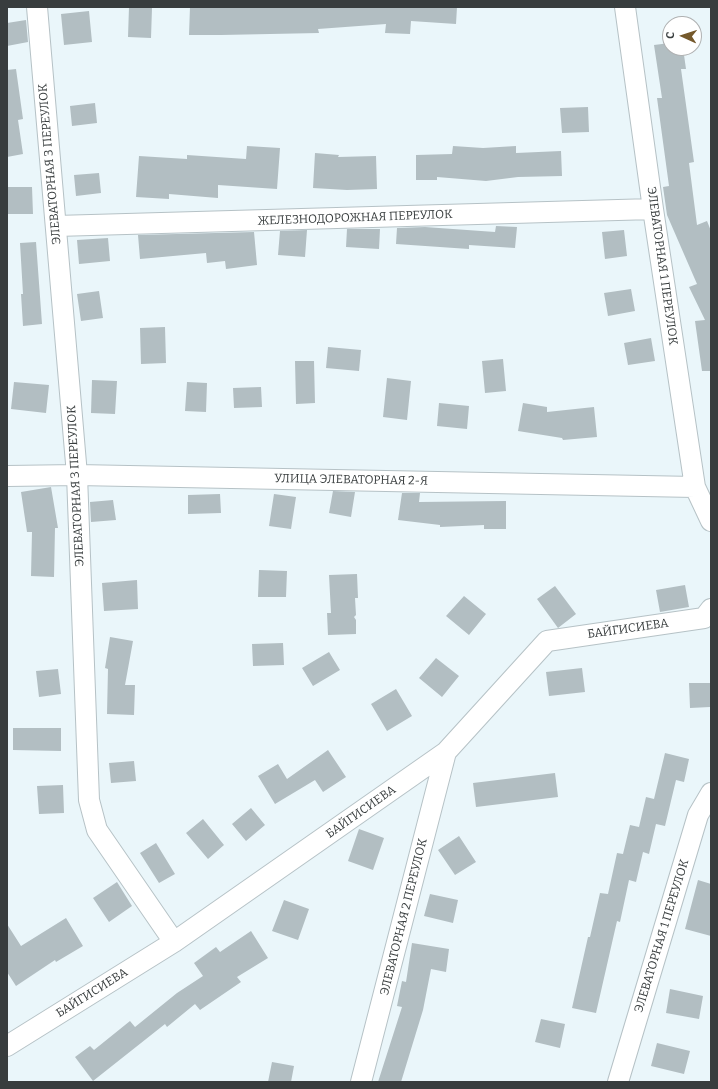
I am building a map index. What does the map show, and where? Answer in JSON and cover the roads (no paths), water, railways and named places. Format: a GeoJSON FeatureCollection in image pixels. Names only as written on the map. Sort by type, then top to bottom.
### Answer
{"type":"FeatureCollection","features":[{"type":"Feature","properties":{"kind":"street","name":"ЭЛЕВАТОРНАЯ 3 ПЕРЕУЛОК"},"geometry":{"type":"LineString","coordinates":[[37,7],[77,475],[89,800],[97,830],[174,942]]}},
{"type":"Feature","properties":{"kind":"street","name":"ЭЛЕВАТОРНАЯ 1 ПЕРЕУЛОК"},"geometry":{"type":"LineString","coordinates":[[626,7],[695,487],[711,521]]}},
{"type":"Feature","properties":{"kind":"street","name":"ЖЕЛЕЗНОДОРОЖНАЯ ПЕРЕУЛОК"},"geometry":{"type":"LineString","coordinates":[[56,226],[654,209]]}},
{"type":"Feature","properties":{"kind":"street","name":"УЛИЦА ЭЛЕВАТОРНАЯ 2-Я"},"geometry":{"type":"LineString","coordinates":[[7,476],[77,475],[695,487]]}},
{"type":"Feature","properties":{"kind":"street","name":"БАЙГИСИЕВА"},"geometry":{"type":"LineString","coordinates":[[7,1046],[174,942],[446,752],[547,641],[704,618],[711,609]]}},
{"type":"Feature","properties":{"kind":"street","name":"ЭЛЕВАТОРНАЯ 2 ПЕРЕУЛОК"},"geometry":{"type":"LineString","coordinates":[[361,1082],[446,752]]}},
{"type":"Feature","properties":{"kind":"street","name":"ЭЛЕВАТОРНАЯ 1 ПЕРЕУЛОК"},"geometry":{"type":"LineString","coordinates":[[618,1082],[698,815],[711,793]]}}]}
